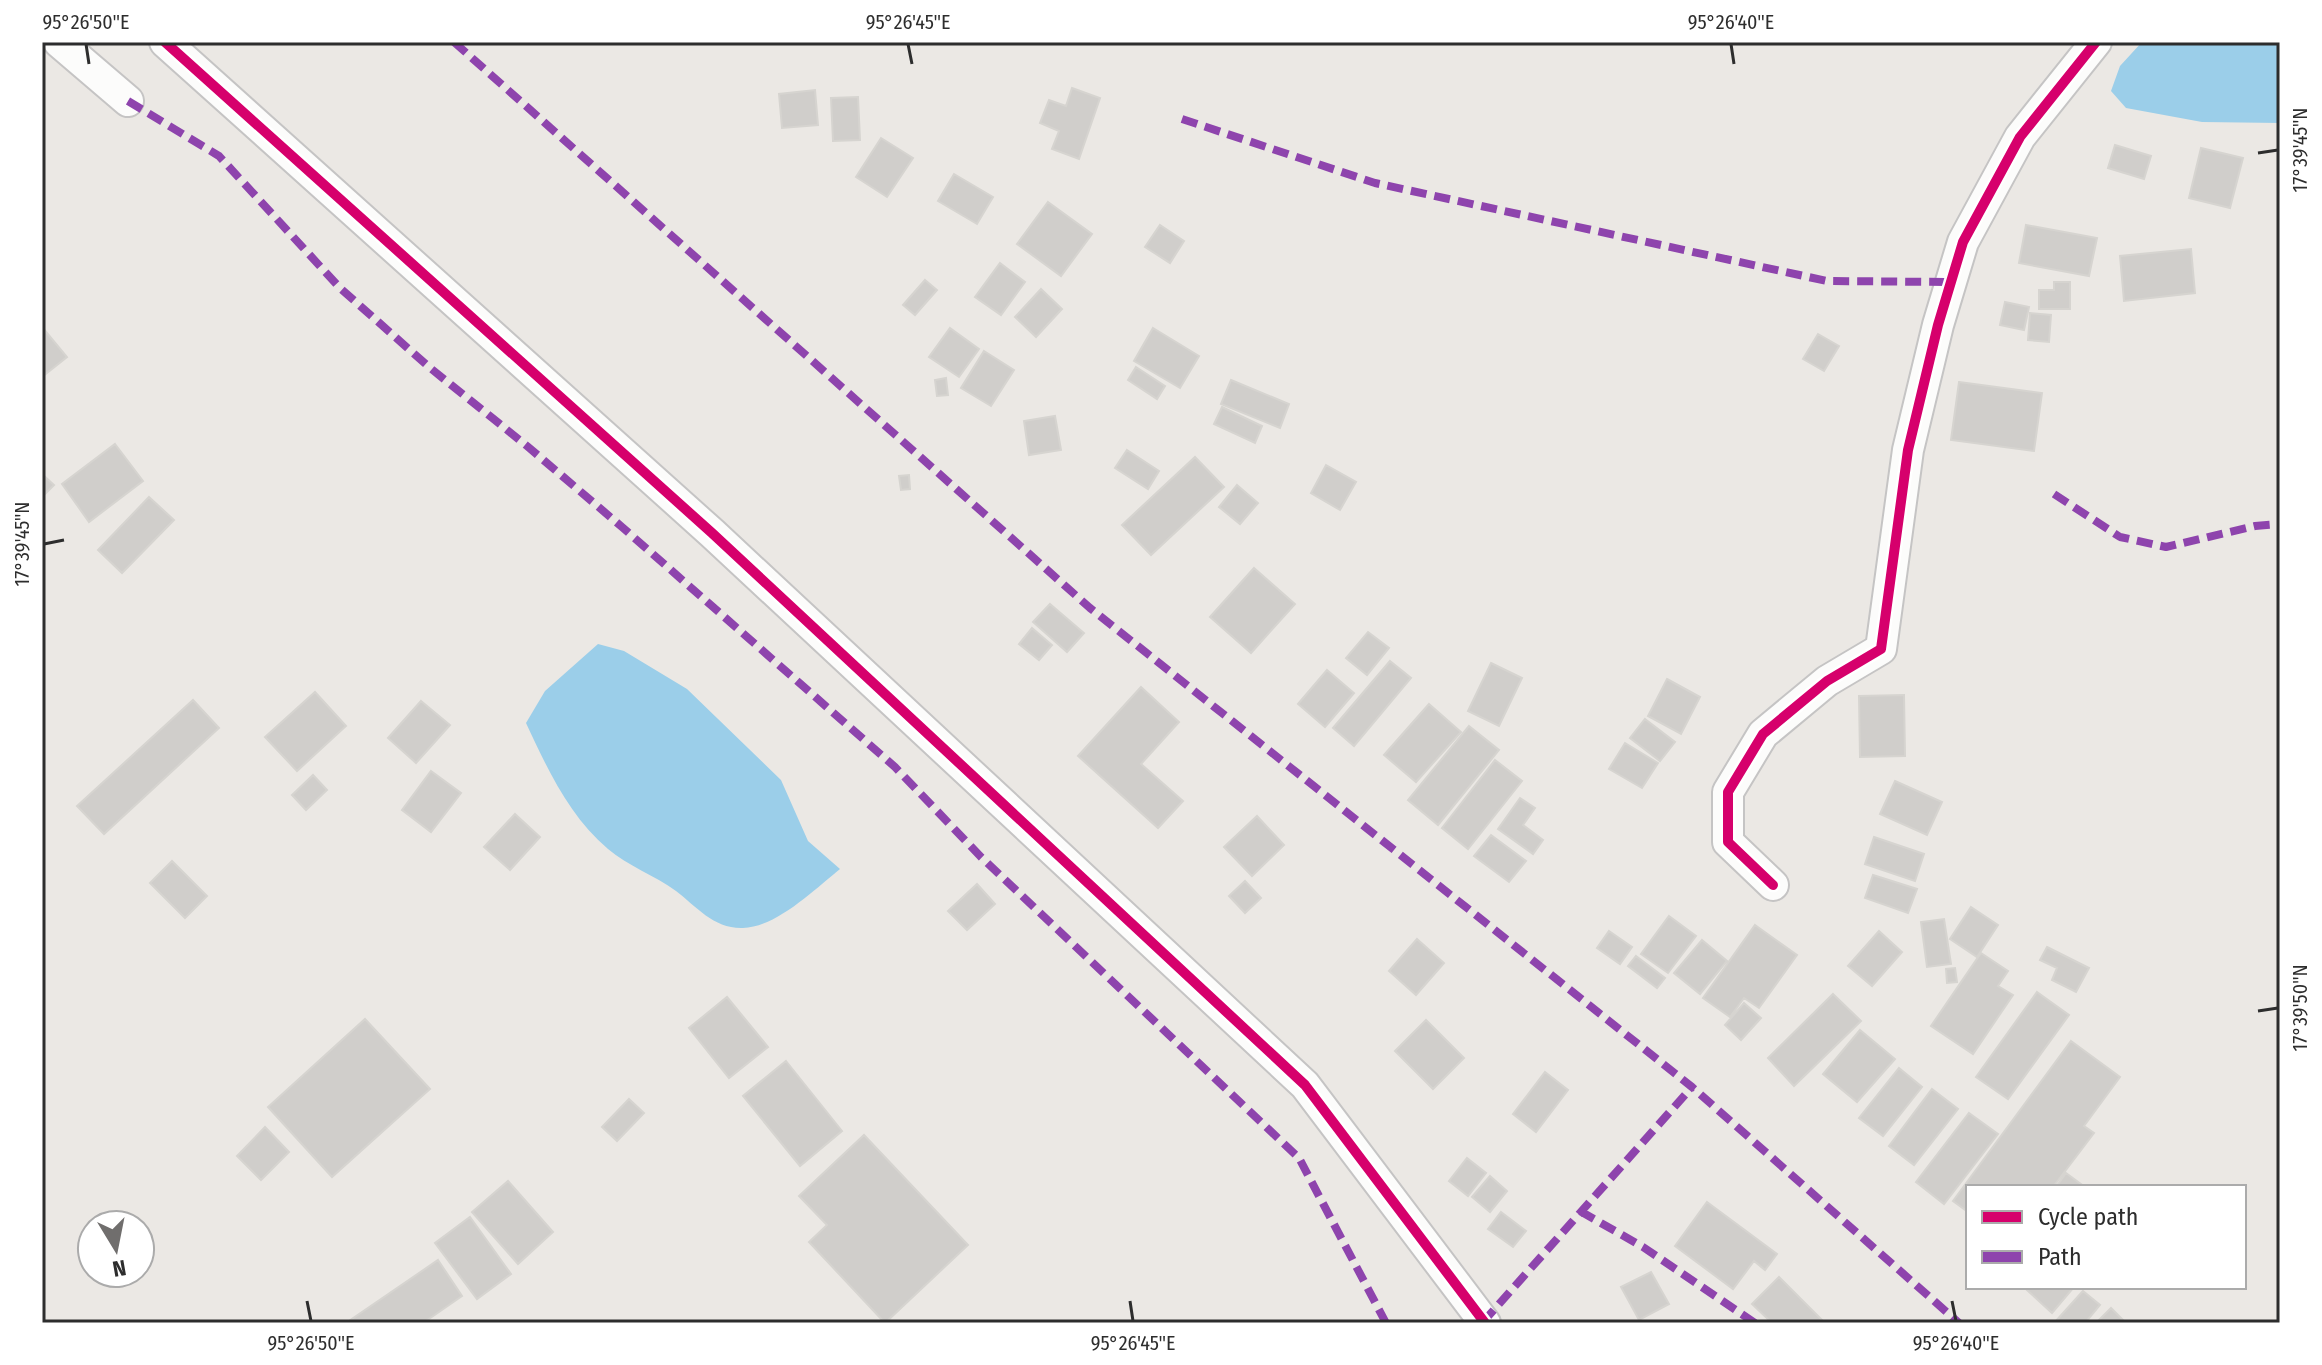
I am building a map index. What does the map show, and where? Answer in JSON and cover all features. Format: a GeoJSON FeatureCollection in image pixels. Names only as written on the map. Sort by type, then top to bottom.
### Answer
{"type":"FeatureCollection","features":[{"type":"Feature","properties":{"kind":"street"},"geometry":{"type":"LineString","coordinates":[[59,42],[128,101]]}},
{"type":"Feature","properties":{"kind":"street"},"geometry":{"type":"LineString","coordinates":[[165,42],[712,533],[1305,1085],[1483,1323]]}},
{"type":"Feature","properties":{"kind":"street"},"geometry":{"type":"LineString","coordinates":[[1773,885],[1728,842],[1728,792],[1763,734],[1827,681],[1881,649],[1908,450],[1938,325],[1963,242],[2020,137],[2096,42]]}},
{"type":"Feature","properties":{"kind":"water"},"geometry":{"type":"Polygon","coordinates":[[[2142,42],[2280,42],[2280,123],[2202,122],[2126,108],[2111,91],[2120,66],[2142,42]]]}},
{"type":"Feature","properties":{"kind":"water"},"geometry":{"type":"Polygon","coordinates":[[[598,644],[624,651],[687,689],[781,780],[808,841],[840,869],[782,914],[756,926],[733,927],[706,916],[676,891],[624,860],[594,836],[570,806],[526,723],[545,691],[598,644]]]}},
{"type":"Feature","properties":{"kind":"building"},"geometry":{"type":"Polygon","coordinates":[[[1072,88],[1100,98],[1079,159],[1052,149],[1059,131],[1040,123],[1049,100],[1066,106],[1072,88]]]}},
{"type":"Feature","properties":{"kind":"building"},"geometry":{"type":"Polygon","coordinates":[[[815,90],[818,125],[782,128],[779,94],[815,90]]]}},
{"type":"Feature","properties":{"kind":"building"},"geometry":{"type":"Polygon","coordinates":[[[858,97],[860,140],[833,141],[831,98],[858,97]]]}},
{"type":"Feature","properties":{"kind":"building"},"geometry":{"type":"Polygon","coordinates":[[[881,138],[913,158],[887,197],[856,177],[881,138]]]}},
{"type":"Feature","properties":{"kind":"building"},"geometry":{"type":"Polygon","coordinates":[[[2115,145],[2151,156],[2144,179],[2108,168],[2115,145]]]}},
{"type":"Feature","properties":{"kind":"building"},"geometry":{"type":"Polygon","coordinates":[[[2201,148],[2243,158],[2230,208],[2189,198],[2201,148]]]}},
{"type":"Feature","properties":{"kind":"building"},"geometry":{"type":"Polygon","coordinates":[[[954,174],[993,197],[977,224],[938,201],[954,174]]]}},
{"type":"Feature","properties":{"kind":"building"},"geometry":{"type":"Polygon","coordinates":[[[1048,202],[1092,234],[1061,276],[1017,244],[1048,202]]]}},
{"type":"Feature","properties":{"kind":"building"},"geometry":{"type":"Polygon","coordinates":[[[1160,225],[1184,241],[1170,263],[1145,247],[1160,225]]]}},
{"type":"Feature","properties":{"kind":"building"},"geometry":{"type":"Polygon","coordinates":[[[2026,225],[2097,238],[2089,276],[2019,263],[2026,225]]]}},
{"type":"Feature","properties":{"kind":"building"},"geometry":{"type":"Polygon","coordinates":[[[2191,249],[2195,293],[2124,301],[2120,256],[2191,249]]]}},
{"type":"Feature","properties":{"kind":"building"},"geometry":{"type":"Polygon","coordinates":[[[1000,263],[1025,282],[1001,315],[975,297],[1000,263]]]}},
{"type":"Feature","properties":{"kind":"building"},"geometry":{"type":"Polygon","coordinates":[[[925,280],[937,290],[915,315],[903,305],[925,280]]]}},
{"type":"Feature","properties":{"kind":"building"},"geometry":{"type":"Polygon","coordinates":[[[2054,282],[2070,282],[2070,309],[2039,309],[2039,290],[2054,290],[2054,282]]]}},
{"type":"Feature","properties":{"kind":"building"},"geometry":{"type":"Polygon","coordinates":[[[1041,289],[1062,309],[1036,337],[1015,317],[1041,289]]]}},
{"type":"Feature","properties":{"kind":"building"},"geometry":{"type":"Polygon","coordinates":[[[2005,302],[2029,307],[2024,330],[2000,325],[2005,302]]]}},
{"type":"Feature","properties":{"kind":"building"},"geometry":{"type":"Polygon","coordinates":[[[2030,313],[2051,315],[2049,342],[2028,340],[2030,313]]]}},
{"type":"Feature","properties":{"kind":"building"},"geometry":{"type":"Polygon","coordinates":[[[42,327],[67,357],[42,377],[42,327]]]}},
{"type":"Feature","properties":{"kind":"building"},"geometry":{"type":"Polygon","coordinates":[[[950,328],[979,349],[959,377],[929,357],[950,328]]]}},
{"type":"Feature","properties":{"kind":"building"},"geometry":{"type":"Polygon","coordinates":[[[1153,328],[1199,356],[1180,388],[1134,361],[1153,328]]]}},
{"type":"Feature","properties":{"kind":"building"},"geometry":{"type":"Polygon","coordinates":[[[1818,334],[1839,346],[1824,371],[1803,359],[1818,334]]]}},
{"type":"Feature","properties":{"kind":"building"},"geometry":{"type":"Polygon","coordinates":[[[984,351],[1014,370],[991,406],[961,388],[984,351]]]}},
{"type":"Feature","properties":{"kind":"building"},"geometry":{"type":"Polygon","coordinates":[[[1136,367],[1165,386],[1157,399],[1128,380],[1136,367]]]}},
{"type":"Feature","properties":{"kind":"building"},"geometry":{"type":"Polygon","coordinates":[[[946,378],[948,395],[937,396],[935,380],[946,378]]]}},
{"type":"Feature","properties":{"kind":"building"},"geometry":{"type":"Polygon","coordinates":[[[1231,380],[1289,404],[1280,428],[1221,404],[1231,380]]]}},
{"type":"Feature","properties":{"kind":"building"},"geometry":{"type":"Polygon","coordinates":[[[1959,382],[2042,393],[2034,451],[1951,440],[1959,382]]]}},
{"type":"Feature","properties":{"kind":"building"},"geometry":{"type":"Polygon","coordinates":[[[1222,407],[1262,426],[1255,443],[1214,424],[1222,407]]]}},
{"type":"Feature","properties":{"kind":"building"},"geometry":{"type":"Polygon","coordinates":[[[1055,416],[1061,450],[1029,455],[1024,421],[1055,416]]]}},
{"type":"Feature","properties":{"kind":"building"},"geometry":{"type":"Polygon","coordinates":[[[115,444],[143,481],[89,522],[62,484],[115,444]]]}},
{"type":"Feature","properties":{"kind":"building"},"geometry":{"type":"Polygon","coordinates":[[[1127,450],[1159,471],[1148,489],[1115,468],[1127,450]]]}},
{"type":"Feature","properties":{"kind":"building"},"geometry":{"type":"Polygon","coordinates":[[[1195,457],[1224,487],[1151,555],[1122,525],[1195,457]]]}},
{"type":"Feature","properties":{"kind":"building"},"geometry":{"type":"Polygon","coordinates":[[[1326,465],[1356,482],[1340,510],[1311,493],[1326,465]]]}},
{"type":"Feature","properties":{"kind":"building"},"geometry":{"type":"Polygon","coordinates":[[[42,474],[54,485],[42,497],[42,474]]]}},
{"type":"Feature","properties":{"kind":"building"},"geometry":{"type":"Polygon","coordinates":[[[909,475],[910,489],[901,490],[899,476],[909,475]]]}},
{"type":"Feature","properties":{"kind":"building"},"geometry":{"type":"Polygon","coordinates":[[[1237,485],[1258,503],[1240,524],[1219,507],[1237,485]]]}},
{"type":"Feature","properties":{"kind":"building"},"geometry":{"type":"Polygon","coordinates":[[[149,497],[174,520],[122,573],[98,550],[149,497]]]}},
{"type":"Feature","properties":{"kind":"building"},"geometry":{"type":"Polygon","coordinates":[[[1254,568],[1295,604],[1251,653],[1210,617],[1254,568]]]}},
{"type":"Feature","properties":{"kind":"building"},"geometry":{"type":"Polygon","coordinates":[[[1050,604],[1084,633],[1067,652],[1033,622],[1050,604]]]}},
{"type":"Feature","properties":{"kind":"building"},"geometry":{"type":"Polygon","coordinates":[[[1032,628],[1052,645],[1039,660],[1019,644],[1032,628]]]}},
{"type":"Feature","properties":{"kind":"building"},"geometry":{"type":"Polygon","coordinates":[[[1368,632],[1389,648],[1367,675],[1346,658],[1368,632]]]}},
{"type":"Feature","properties":{"kind":"building"},"geometry":{"type":"Polygon","coordinates":[[[1390,661],[1411,678],[1354,746],[1333,728],[1390,661]]]}},
{"type":"Feature","properties":{"kind":"building"},"geometry":{"type":"Polygon","coordinates":[[[1491,663],[1522,678],[1499,726],[1468,711],[1491,663]]]}},
{"type":"Feature","properties":{"kind":"building"},"geometry":{"type":"Polygon","coordinates":[[[1327,670],[1354,693],[1325,727],[1298,704],[1327,670]]]}},
{"type":"Feature","properties":{"kind":"building"},"geometry":{"type":"Polygon","coordinates":[[[1667,679],[1700,697],[1681,734],[1648,716],[1667,679]]]}},
{"type":"Feature","properties":{"kind":"building"},"geometry":{"type":"Polygon","coordinates":[[[1141,687],[1179,722],[1141,764],[1183,801],[1158,828],[1078,756],[1141,687]]]}},
{"type":"Feature","properties":{"kind":"building"},"geometry":{"type":"Polygon","coordinates":[[[315,692],[346,726],[297,771],[265,737],[315,692]]]}},
{"type":"Feature","properties":{"kind":"building"},"geometry":{"type":"Polygon","coordinates":[[[1904,695],[1905,756],[1860,757],[1859,696],[1904,695]]]}},
{"type":"Feature","properties":{"kind":"building"},"geometry":{"type":"Polygon","coordinates":[[[193,700],[219,728],[104,834],[77,806],[193,700]]]}},
{"type":"Feature","properties":{"kind":"building"},"geometry":{"type":"Polygon","coordinates":[[[421,701],[450,725],[416,763],[388,738],[421,701]]]}},
{"type":"Feature","properties":{"kind":"building"},"geometry":{"type":"Polygon","coordinates":[[[1429,704],[1461,732],[1416,782],[1384,755],[1429,704]]]}},
{"type":"Feature","properties":{"kind":"building"},"geometry":{"type":"Polygon","coordinates":[[[1645,719],[1675,742],[1660,761],[1630,738],[1645,719]]]}},
{"type":"Feature","properties":{"kind":"building"},"geometry":{"type":"Polygon","coordinates":[[[1469,726],[1499,750],[1438,825],[1408,800],[1469,726]]]}},
{"type":"Feature","properties":{"kind":"building"},"geometry":{"type":"Polygon","coordinates":[[[1625,743],[1658,763],[1642,788],[1609,769],[1625,743]]]}},
{"type":"Feature","properties":{"kind":"building"},"geometry":{"type":"Polygon","coordinates":[[[1495,760],[1522,781],[1468,849],[1442,828],[1495,760]]]}},
{"type":"Feature","properties":{"kind":"building"},"geometry":{"type":"Polygon","coordinates":[[[431,771],[461,793],[431,832],[402,810],[431,771]]]}},
{"type":"Feature","properties":{"kind":"building"},"geometry":{"type":"Polygon","coordinates":[[[313,775],[327,790],[306,810],[292,795],[313,775]]]}},
{"type":"Feature","properties":{"kind":"building"},"geometry":{"type":"Polygon","coordinates":[[[1895,781],[1942,802],[1927,835],[1880,814],[1895,781]]]}},
{"type":"Feature","properties":{"kind":"building"},"geometry":{"type":"Polygon","coordinates":[[[1520,798],[1535,808],[1523,825],[1543,840],[1533,854],[1498,829],[1520,798]]]}},
{"type":"Feature","properties":{"kind":"building"},"geometry":{"type":"Polygon","coordinates":[[[515,814],[540,837],[510,870],[484,847],[515,814]]]}},
{"type":"Feature","properties":{"kind":"building"},"geometry":{"type":"Polygon","coordinates":[[[1257,816],[1284,845],[1252,876],[1224,847],[1257,816]]]}},
{"type":"Feature","properties":{"kind":"building"},"geometry":{"type":"Polygon","coordinates":[[[1491,835],[1526,861],[1509,882],[1474,856],[1491,835]]]}},
{"type":"Feature","properties":{"kind":"building"},"geometry":{"type":"Polygon","coordinates":[[[1874,837],[1924,854],[1915,881],[1865,864],[1874,837]]]}},
{"type":"Feature","properties":{"kind":"building"},"geometry":{"type":"Polygon","coordinates":[[[172,861],[207,896],[185,918],[150,883],[172,861]]]}},
{"type":"Feature","properties":{"kind":"building"},"geometry":{"type":"Polygon","coordinates":[[[1873,875],[1917,889],[1908,913],[1865,898],[1873,875]]]}},
{"type":"Feature","properties":{"kind":"building"},"geometry":{"type":"Polygon","coordinates":[[[1245,881],[1261,898],[1245,913],[1229,896],[1245,881]]]}},
{"type":"Feature","properties":{"kind":"building"},"geometry":{"type":"Polygon","coordinates":[[[977,884],[995,904],[967,930],[948,911],[977,884]]]}},
{"type":"Feature","properties":{"kind":"building"},"geometry":{"type":"Polygon","coordinates":[[[1971,907],[1998,925],[1977,957],[1950,939],[1971,907]]]}},
{"type":"Feature","properties":{"kind":"building"},"geometry":{"type":"Polygon","coordinates":[[[1669,916],[1696,936],[1668,973],[1641,954],[1669,916]]]}},
{"type":"Feature","properties":{"kind":"building"},"geometry":{"type":"Polygon","coordinates":[[[1944,919],[1951,964],[1927,967],[1921,922],[1944,919]]]}},
{"type":"Feature","properties":{"kind":"building"},"geometry":{"type":"Polygon","coordinates":[[[1755,925],[1797,955],[1759,1008],[1744,998],[1730,1017],[1703,998],[1755,925]]]}},
{"type":"Feature","properties":{"kind":"building"},"geometry":{"type":"Polygon","coordinates":[[[1609,931],[1632,947],[1620,964],[1597,948],[1609,931]]]}},
{"type":"Feature","properties":{"kind":"building"},"geometry":{"type":"Polygon","coordinates":[[[1879,931],[1902,952],[1872,986],[1848,966],[1879,931]]]}},
{"type":"Feature","properties":{"kind":"building"},"geometry":{"type":"Polygon","coordinates":[[[1417,939],[1444,963],[1416,995],[1389,971],[1417,939]]]}},
{"type":"Feature","properties":{"kind":"building"},"geometry":{"type":"Polygon","coordinates":[[[1702,940],[1727,961],[1700,994],[1674,973],[1702,940]]]}},
{"type":"Feature","properties":{"kind":"building"},"geometry":{"type":"Polygon","coordinates":[[[2047,947],[2089,968],[2076,992],[2052,980],[2057,968],[2040,960],[2047,947]]]}},
{"type":"Feature","properties":{"kind":"building"},"geometry":{"type":"Polygon","coordinates":[[[1981,953],[2008,971],[1998,986],[2013,995],[1973,1054],[1931,1026],[1981,953]]]}},
{"type":"Feature","properties":{"kind":"building"},"geometry":{"type":"Polygon","coordinates":[[[1636,956],[1665,978],[1657,988],[1628,966],[1636,956]]]}},
{"type":"Feature","properties":{"kind":"building"},"geometry":{"type":"Polygon","coordinates":[[[1955,968],[1957,982],[1947,983],[1946,969],[1955,968]]]}},
{"type":"Feature","properties":{"kind":"building"},"geometry":{"type":"Polygon","coordinates":[[[2037,992],[2069,1015],[2008,1099],[1976,1077],[2037,992]]]}},
{"type":"Feature","properties":{"kind":"building"},"geometry":{"type":"Polygon","coordinates":[[[1833,994],[1861,1021],[1794,1086],[1768,1058],[1833,994]]]}},
{"type":"Feature","properties":{"kind":"building"},"geometry":{"type":"Polygon","coordinates":[[[727,997],[768,1047],[729,1078],[689,1028],[727,997]]]}},
{"type":"Feature","properties":{"kind":"building"},"geometry":{"type":"Polygon","coordinates":[[[1744,1003],[1761,1018],[1741,1040],[1725,1025],[1744,1003]]]}},
{"type":"Feature","properties":{"kind":"building"},"geometry":{"type":"Polygon","coordinates":[[[365,1019],[430,1089],[332,1177],[268,1107],[365,1019]]]}},
{"type":"Feature","properties":{"kind":"building"},"geometry":{"type":"Polygon","coordinates":[[[1426,1020],[1464,1058],[1433,1089],[1395,1051],[1426,1020]]]}},
{"type":"Feature","properties":{"kind":"building"},"geometry":{"type":"Polygon","coordinates":[[[1860,1030],[1895,1059],[1857,1102],[1823,1074],[1860,1030]]]}},
{"type":"Feature","properties":{"kind":"building"},"geometry":{"type":"Polygon","coordinates":[[[2071,1041],[2120,1077],[2084,1126],[2094,1133],[2055,1185],[1966,1185],[1966,1211],[1953,1201],[2071,1041]]]}},
{"type":"Feature","properties":{"kind":"building"},"geometry":{"type":"Polygon","coordinates":[[[786,1061],[842,1131],[800,1166],[743,1096],[786,1061]]]}},
{"type":"Feature","properties":{"kind":"building"},"geometry":{"type":"Polygon","coordinates":[[[1899,1068],[1922,1087],[1883,1136],[1859,1118],[1899,1068]]]}},
{"type":"Feature","properties":{"kind":"building"},"geometry":{"type":"Polygon","coordinates":[[[1545,1072],[1568,1090],[1536,1132],[1513,1114],[1545,1072]]]}},
{"type":"Feature","properties":{"kind":"building"},"geometry":{"type":"Polygon","coordinates":[[[1932,1089],[1958,1109],[1914,1165],[1889,1146],[1932,1089]]]}},
{"type":"Feature","properties":{"kind":"building"},"geometry":{"type":"Polygon","coordinates":[[[629,1099],[644,1113],[617,1141],[602,1127],[629,1099]]]}},
{"type":"Feature","properties":{"kind":"building"},"geometry":{"type":"Polygon","coordinates":[[[1969,1113],[1998,1134],[1944,1204],[1916,1182],[1969,1113]]]}},
{"type":"Feature","properties":{"kind":"building"},"geometry":{"type":"Polygon","coordinates":[[[265,1127],[289,1152],[261,1180],[237,1156],[265,1127]]]}},
{"type":"Feature","properties":{"kind":"building"},"geometry":{"type":"Polygon","coordinates":[[[864,1135],[968,1245],[885,1323],[809,1242],[827,1225],[799,1196],[864,1135]]]}},
{"type":"Feature","properties":{"kind":"building"},"geometry":{"type":"Polygon","coordinates":[[[1467,1158],[1486,1173],[1468,1196],[1449,1181],[1467,1158]]]}},
{"type":"Feature","properties":{"kind":"building"},"geometry":{"type":"Polygon","coordinates":[[[2066,1173],[2082,1185],[2057,1185],[2066,1173]]]}},
{"type":"Feature","properties":{"kind":"building"},"geometry":{"type":"Polygon","coordinates":[[[1490,1176],[1507,1191],[1490,1212],[1472,1197],[1490,1176]]]}},
{"type":"Feature","properties":{"kind":"building"},"geometry":{"type":"Polygon","coordinates":[[[508,1181],[553,1232],[518,1264],[472,1212],[508,1181]]]}},
{"type":"Feature","properties":{"kind":"building"},"geometry":{"type":"Polygon","coordinates":[[[1707,1202],[1777,1254],[1765,1270],[1754,1261],[1733,1289],[1675,1246],[1707,1202]]]}},
{"type":"Feature","properties":{"kind":"building"},"geometry":{"type":"Polygon","coordinates":[[[1501,1212],[1526,1231],[1513,1247],[1488,1229],[1501,1212]]]}},
{"type":"Feature","properties":{"kind":"building"},"geometry":{"type":"Polygon","coordinates":[[[470,1217],[511,1274],[477,1299],[435,1243],[470,1217]]]}},
{"type":"Feature","properties":{"kind":"building"},"geometry":{"type":"Polygon","coordinates":[[[438,1260],[462,1296],[423,1323],[346,1323],[438,1260]]]}},
{"type":"Feature","properties":{"kind":"building"},"geometry":{"type":"Polygon","coordinates":[[[1651,1272],[1669,1304],[1639,1320],[1621,1287],[1651,1272]]]}},
{"type":"Feature","properties":{"kind":"building"},"geometry":{"type":"Polygon","coordinates":[[[1779,1277],[1825,1323],[1772,1323],[1752,1304],[1779,1277]]]}},
{"type":"Feature","properties":{"kind":"building"},"geometry":{"type":"Polygon","coordinates":[[[2028,1289],[2072,1289],[2052,1313],[2028,1289]]]}},
{"type":"Feature","properties":{"kind":"building"},"geometry":{"type":"Polygon","coordinates":[[[2083,1291],[2100,1305],[2085,1323],[2054,1323],[2083,1291]]]}},
{"type":"Feature","properties":{"kind":"building"},"geometry":{"type":"Polygon","coordinates":[[[2111,1308],[2126,1323],[2096,1323],[2111,1308]]]}},
{"type":"Feature","properties":{"kind":"marked path"},"geometry":{"type":"LineString","coordinates":[[454,42],[1090,608],[1692,1087],[1959,1323]]}},
{"type":"Feature","properties":{"kind":"marked path"},"geometry":{"type":"LineString","coordinates":[[128,101],[219,156],[340,288],[429,367],[622,527],[895,767],[981,857],[1299,1158],[1386,1323]]}},
{"type":"Feature","properties":{"kind":"marked path"},"geometry":{"type":"LineString","coordinates":[[1182,119],[1375,183],[1827,281],[1951,282]]}},
{"type":"Feature","properties":{"kind":"marked path"},"geometry":{"type":"LineString","coordinates":[[2054,494],[2120,537],[2166,547],[2255,526],[2280,524]]}},
{"type":"Feature","properties":{"kind":"marked path"},"geometry":{"type":"LineString","coordinates":[[1483,1322],[1692,1087]]}},
{"type":"Feature","properties":{"kind":"marked path"},"geometry":{"type":"LineString","coordinates":[[1580,1211],[1643,1247],[1755,1323]]}},
{"type":"Feature","properties":{"kind":"cycle path"},"geometry":{"type":"LineString","coordinates":[[165,42],[712,533],[1305,1085],[1485,1323]]}},
{"type":"Feature","properties":{"kind":"cycle path"},"geometry":{"type":"LineString","coordinates":[[1773,885],[1728,842],[1728,792],[1763,734],[1827,681],[1881,649],[1908,450],[1938,325],[1963,242],[2020,137],[2096,42]]}}]}
